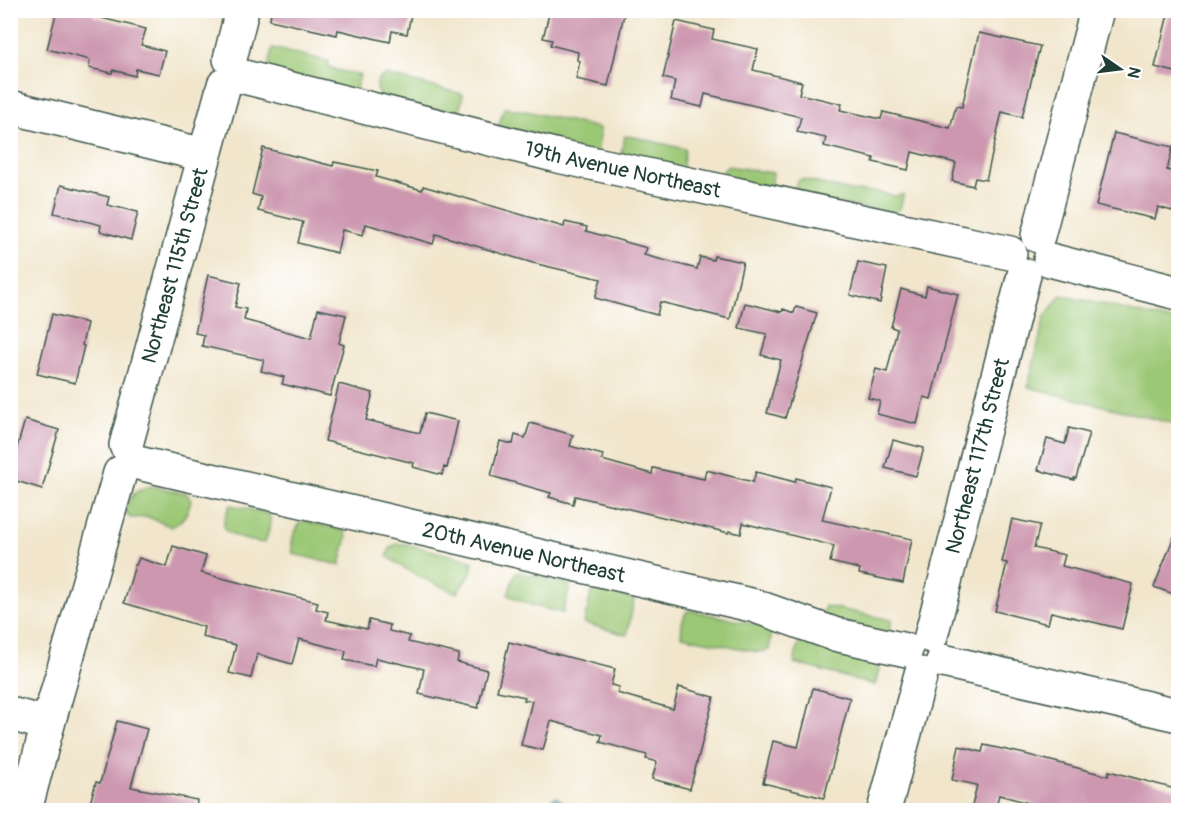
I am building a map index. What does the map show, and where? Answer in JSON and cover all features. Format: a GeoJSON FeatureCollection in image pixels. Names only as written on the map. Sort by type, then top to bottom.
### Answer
{"type":"FeatureCollection","features":[{"type":"Feature","properties":{"kind":"street","name":"Northeast 115th Street"},"geometry":{"type":"LineString","coordinates":[[25,810],[48,724],[128,460],[204,155],[231,73],[242,10]]}},
{"type":"Feature","properties":{"kind":"street","name":"Northeast 117th Street"},"geometry":{"type":"LineString","coordinates":[[884,810],[1097,10]]}},
{"type":"Feature","properties":{"kind":"street","name":"19th Avenue Northeast"},"geometry":{"type":"LineString","coordinates":[[231,73],[558,156],[1031,256],[1179,293]]}},
{"type":"Feature","properties":{"kind":"street"},"geometry":{"type":"LineString","coordinates":[[10,107],[204,155]]}},
{"type":"Feature","properties":{"kind":"street","name":"20th Avenue Northeast"},"geometry":{"type":"LineString","coordinates":[[128,460],[755,606],[834,634],[1179,715]]}},
{"type":"Feature","properties":{"kind":"street"},"geometry":{"type":"LineString","coordinates":[[10,714],[48,724]]}},
{"type":"Feature","properties":{"kind":"green space"},"geometry":{"type":"Polygon","coordinates":[[[272,48],[329,61],[328,66],[336,70],[360,75],[355,92],[267,73],[272,48]]]}},
{"type":"Feature","properties":{"kind":"green space"},"geometry":{"type":"Polygon","coordinates":[[[386,75],[463,94],[459,114],[380,100],[377,90],[378,79],[386,75]]]}},
{"type":"Feature","properties":{"kind":"green space"},"geometry":{"type":"Polygon","coordinates":[[[504,108],[599,128],[597,155],[498,128],[504,108]]]}},
{"type":"Feature","properties":{"kind":"green space"},"geometry":{"type":"Polygon","coordinates":[[[625,136],[685,149],[682,172],[620,159],[625,136]]]}},
{"type":"Feature","properties":{"kind":"green space"},"geometry":{"type":"Polygon","coordinates":[[[727,166],[773,173],[769,189],[722,176],[727,166]]]}},
{"type":"Feature","properties":{"kind":"green space"},"geometry":{"type":"Polygon","coordinates":[[[801,179],[851,191],[903,195],[901,207],[895,214],[792,194],[797,182],[801,179]]]}},
{"type":"Feature","properties":{"kind":"green space"},"geometry":{"type":"Polygon","coordinates":[[[1061,295],[1178,322],[1178,425],[1028,387],[1045,316],[1061,295]]]}},
{"type":"Feature","properties":{"kind":"green space"},"geometry":{"type":"Polygon","coordinates":[[[151,486],[186,493],[191,500],[185,516],[172,527],[148,517],[130,518],[124,508],[134,494],[151,486]]]}},
{"type":"Feature","properties":{"kind":"green space"},"geometry":{"type":"Polygon","coordinates":[[[230,505],[267,513],[270,516],[270,527],[265,543],[238,537],[224,529],[224,520],[230,505]]]}},
{"type":"Feature","properties":{"kind":"green space"},"geometry":{"type":"Polygon","coordinates":[[[306,521],[345,531],[347,537],[340,565],[293,554],[294,535],[300,523],[306,521]]]}},
{"type":"Feature","properties":{"kind":"green space"},"geometry":{"type":"Polygon","coordinates":[[[397,544],[467,559],[473,562],[471,573],[457,593],[421,577],[387,556],[390,548],[397,544]]]}},
{"type":"Feature","properties":{"kind":"green space"},"geometry":{"type":"Polygon","coordinates":[[[519,572],[570,586],[563,613],[531,605],[508,595],[515,573],[519,572]]]}},
{"type":"Feature","properties":{"kind":"green space"},"geometry":{"type":"Polygon","coordinates":[[[595,591],[634,600],[627,635],[584,623],[591,593],[595,591]]]}},
{"type":"Feature","properties":{"kind":"green space"},"geometry":{"type":"Polygon","coordinates":[[[825,606],[892,620],[888,636],[820,622],[825,606]]]}},
{"type":"Feature","properties":{"kind":"green space"},"geometry":{"type":"Polygon","coordinates":[[[690,610],[766,627],[772,631],[769,650],[758,652],[681,636],[682,623],[686,612],[690,610]]]}},
{"type":"Feature","properties":{"kind":"green space"},"geometry":{"type":"Polygon","coordinates":[[[802,640],[880,665],[875,685],[794,663],[798,644],[802,640]]]}},
{"type":"Feature","properties":{"kind":"water"},"geometry":{"type":"Polygon","coordinates":[[[555,797],[574,807],[588,810],[556,810],[549,802],[555,797]]]}},
{"type":"Feature","properties":{"kind":"building"},"geometry":{"type":"Polygon","coordinates":[[[57,10],[95,10],[93,16],[146,29],[141,45],[165,51],[159,74],[136,69],[135,76],[113,70],[112,73],[89,68],[90,60],[47,49],[57,10]]]}},
{"type":"Feature","properties":{"kind":"building"},"geometry":{"type":"Polygon","coordinates":[[[271,10],[412,10],[407,34],[392,31],[390,42],[338,30],[337,35],[270,20],[271,10]]]}},
{"type":"Feature","properties":{"kind":"building"},"geometry":{"type":"Polygon","coordinates":[[[550,10],[625,10],[608,86],[576,79],[580,61],[577,60],[578,52],[550,45],[552,40],[543,38],[550,10]]]}},
{"type":"Feature","properties":{"kind":"building"},"geometry":{"type":"Polygon","coordinates":[[[1169,10],[1179,10],[1179,73],[1155,67],[1169,10]]]}},
{"type":"Feature","properties":{"kind":"building"},"geometry":{"type":"Polygon","coordinates":[[[676,21],[714,30],[712,39],[758,49],[753,70],[802,82],[799,94],[842,104],[840,110],[881,119],[883,112],[950,128],[956,106],[962,107],[979,33],[1040,46],[1022,117],[1002,112],[986,180],[975,178],[973,186],[952,181],[956,163],[912,152],[908,170],[873,162],[874,158],[824,146],[826,138],[797,132],[801,117],[705,94],[702,107],[671,100],[675,81],[663,78],[676,21]]]}},
{"type":"Feature","properties":{"kind":"building"},"geometry":{"type":"Polygon","coordinates":[[[1114,133],[1173,147],[1167,170],[1179,174],[1179,213],[1158,207],[1155,219],[1096,205],[1114,133]]]}},
{"type":"Feature","properties":{"kind":"building"},"geometry":{"type":"Polygon","coordinates":[[[263,148],[333,166],[334,162],[378,171],[376,177],[422,190],[423,186],[564,227],[565,222],[587,227],[586,231],[647,248],[644,255],[697,269],[700,257],[713,260],[714,256],[743,262],[730,319],[660,302],[657,315],[595,298],[601,279],[533,263],[436,234],[433,244],[366,224],[363,235],[342,230],[337,253],[298,243],[303,222],[258,211],[261,197],[252,194],[263,148]]]}},
{"type":"Feature","properties":{"kind":"building"},"geometry":{"type":"Polygon","coordinates":[[[61,185],[109,197],[107,205],[138,212],[131,240],[100,231],[101,225],[54,213],[61,185]]]}},
{"type":"Feature","properties":{"kind":"building"},"geometry":{"type":"Polygon","coordinates":[[[858,262],[887,268],[880,303],[850,295],[858,262]]]}},
{"type":"Feature","properties":{"kind":"building"},"geometry":{"type":"Polygon","coordinates":[[[208,275],[241,283],[235,307],[246,309],[244,320],[311,338],[318,309],[346,315],[339,343],[344,345],[330,396],[282,384],[284,377],[261,371],[264,360],[202,346],[204,335],[195,333],[208,275]]]}},
{"type":"Feature","properties":{"kind":"building"},"geometry":{"type":"Polygon","coordinates":[[[927,286],[958,294],[931,399],[924,397],[917,424],[877,414],[880,401],[868,398],[876,369],[887,372],[897,329],[891,327],[901,289],[925,296],[927,286]]]}},
{"type":"Feature","properties":{"kind":"building"},"geometry":{"type":"Polygon","coordinates":[[[745,303],[782,312],[783,309],[794,313],[796,307],[817,313],[785,418],[767,413],[781,360],[761,355],[767,334],[739,328],[745,303]]]}},
{"type":"Feature","properties":{"kind":"building"},"geometry":{"type":"Polygon","coordinates":[[[52,314],[87,323],[75,383],[37,374],[52,314]]]}},
{"type":"Feature","properties":{"kind":"building"},"geometry":{"type":"Polygon","coordinates":[[[339,384],[373,393],[366,420],[420,433],[425,413],[458,421],[447,468],[444,467],[442,475],[413,467],[414,463],[325,441],[339,384]]]}},
{"type":"Feature","properties":{"kind":"building"},"geometry":{"type":"Polygon","coordinates":[[[25,420],[59,430],[42,489],[10,479],[10,457],[14,458],[25,420]]]}},
{"type":"Feature","properties":{"kind":"building"},"geometry":{"type":"Polygon","coordinates":[[[530,423],[573,435],[570,446],[603,455],[602,460],[652,474],[653,468],[704,479],[706,470],[753,482],[756,472],[795,482],[796,478],[831,487],[822,520],[912,539],[903,583],[859,574],[860,569],[830,562],[834,546],[743,523],[741,534],[729,531],[729,533],[575,496],[573,504],[549,497],[551,493],[491,476],[500,441],[513,444],[515,435],[525,438],[530,423]]]}},
{"type":"Feature","properties":{"kind":"building"},"geometry":{"type":"Polygon","coordinates":[[[1069,428],[1089,433],[1074,480],[1038,470],[1047,439],[1065,444],[1069,428]]]}},
{"type":"Feature","properties":{"kind":"building"},"geometry":{"type":"Polygon","coordinates":[[[893,440],[924,448],[916,476],[885,468],[893,440]]]}},
{"type":"Feature","properties":{"kind":"building"},"geometry":{"type":"Polygon","coordinates":[[[1012,519],[1040,525],[1034,548],[1065,555],[1062,566],[1133,584],[1122,629],[1051,612],[1048,624],[995,611],[1007,563],[1002,562],[1012,519]]]}},
{"type":"Feature","properties":{"kind":"building"},"geometry":{"type":"Polygon","coordinates":[[[1177,529],[1179,529],[1179,596],[1154,587],[1177,529]]]}},
{"type":"Feature","properties":{"kind":"building"},"geometry":{"type":"Polygon","coordinates":[[[173,546],[206,556],[201,573],[318,602],[316,609],[328,612],[326,620],[367,629],[369,620],[390,625],[389,631],[410,636],[408,642],[459,654],[457,662],[487,670],[478,708],[419,694],[424,669],[376,658],[374,666],[344,660],[346,651],[299,639],[292,664],[257,654],[251,678],[229,673],[236,645],[202,637],[204,627],[124,603],[139,558],[167,567],[173,546]]]}},
{"type":"Feature","properties":{"kind":"building"},"geometry":{"type":"Polygon","coordinates":[[[509,642],[615,669],[611,685],[619,687],[617,693],[673,709],[679,687],[714,697],[690,789],[652,779],[657,762],[646,759],[647,755],[600,742],[602,735],[551,721],[543,750],[521,745],[532,701],[524,700],[525,697],[497,691],[509,642]]]}},
{"type":"Feature","properties":{"kind":"building"},"geometry":{"type":"Polygon","coordinates":[[[813,688],[850,698],[824,798],[763,783],[773,741],[798,747],[813,688]]]}},
{"type":"Feature","properties":{"kind":"building"},"geometry":{"type":"Polygon","coordinates":[[[117,721],[147,729],[131,787],[197,800],[196,810],[88,810],[96,782],[100,783],[117,721]]]}},
{"type":"Feature","properties":{"kind":"building"},"geometry":{"type":"Polygon","coordinates":[[[984,745],[1108,776],[1109,771],[1179,790],[1179,810],[1044,810],[1044,807],[999,795],[995,810],[971,810],[977,785],[952,780],[959,746],[982,752],[984,745]]]}}]}
